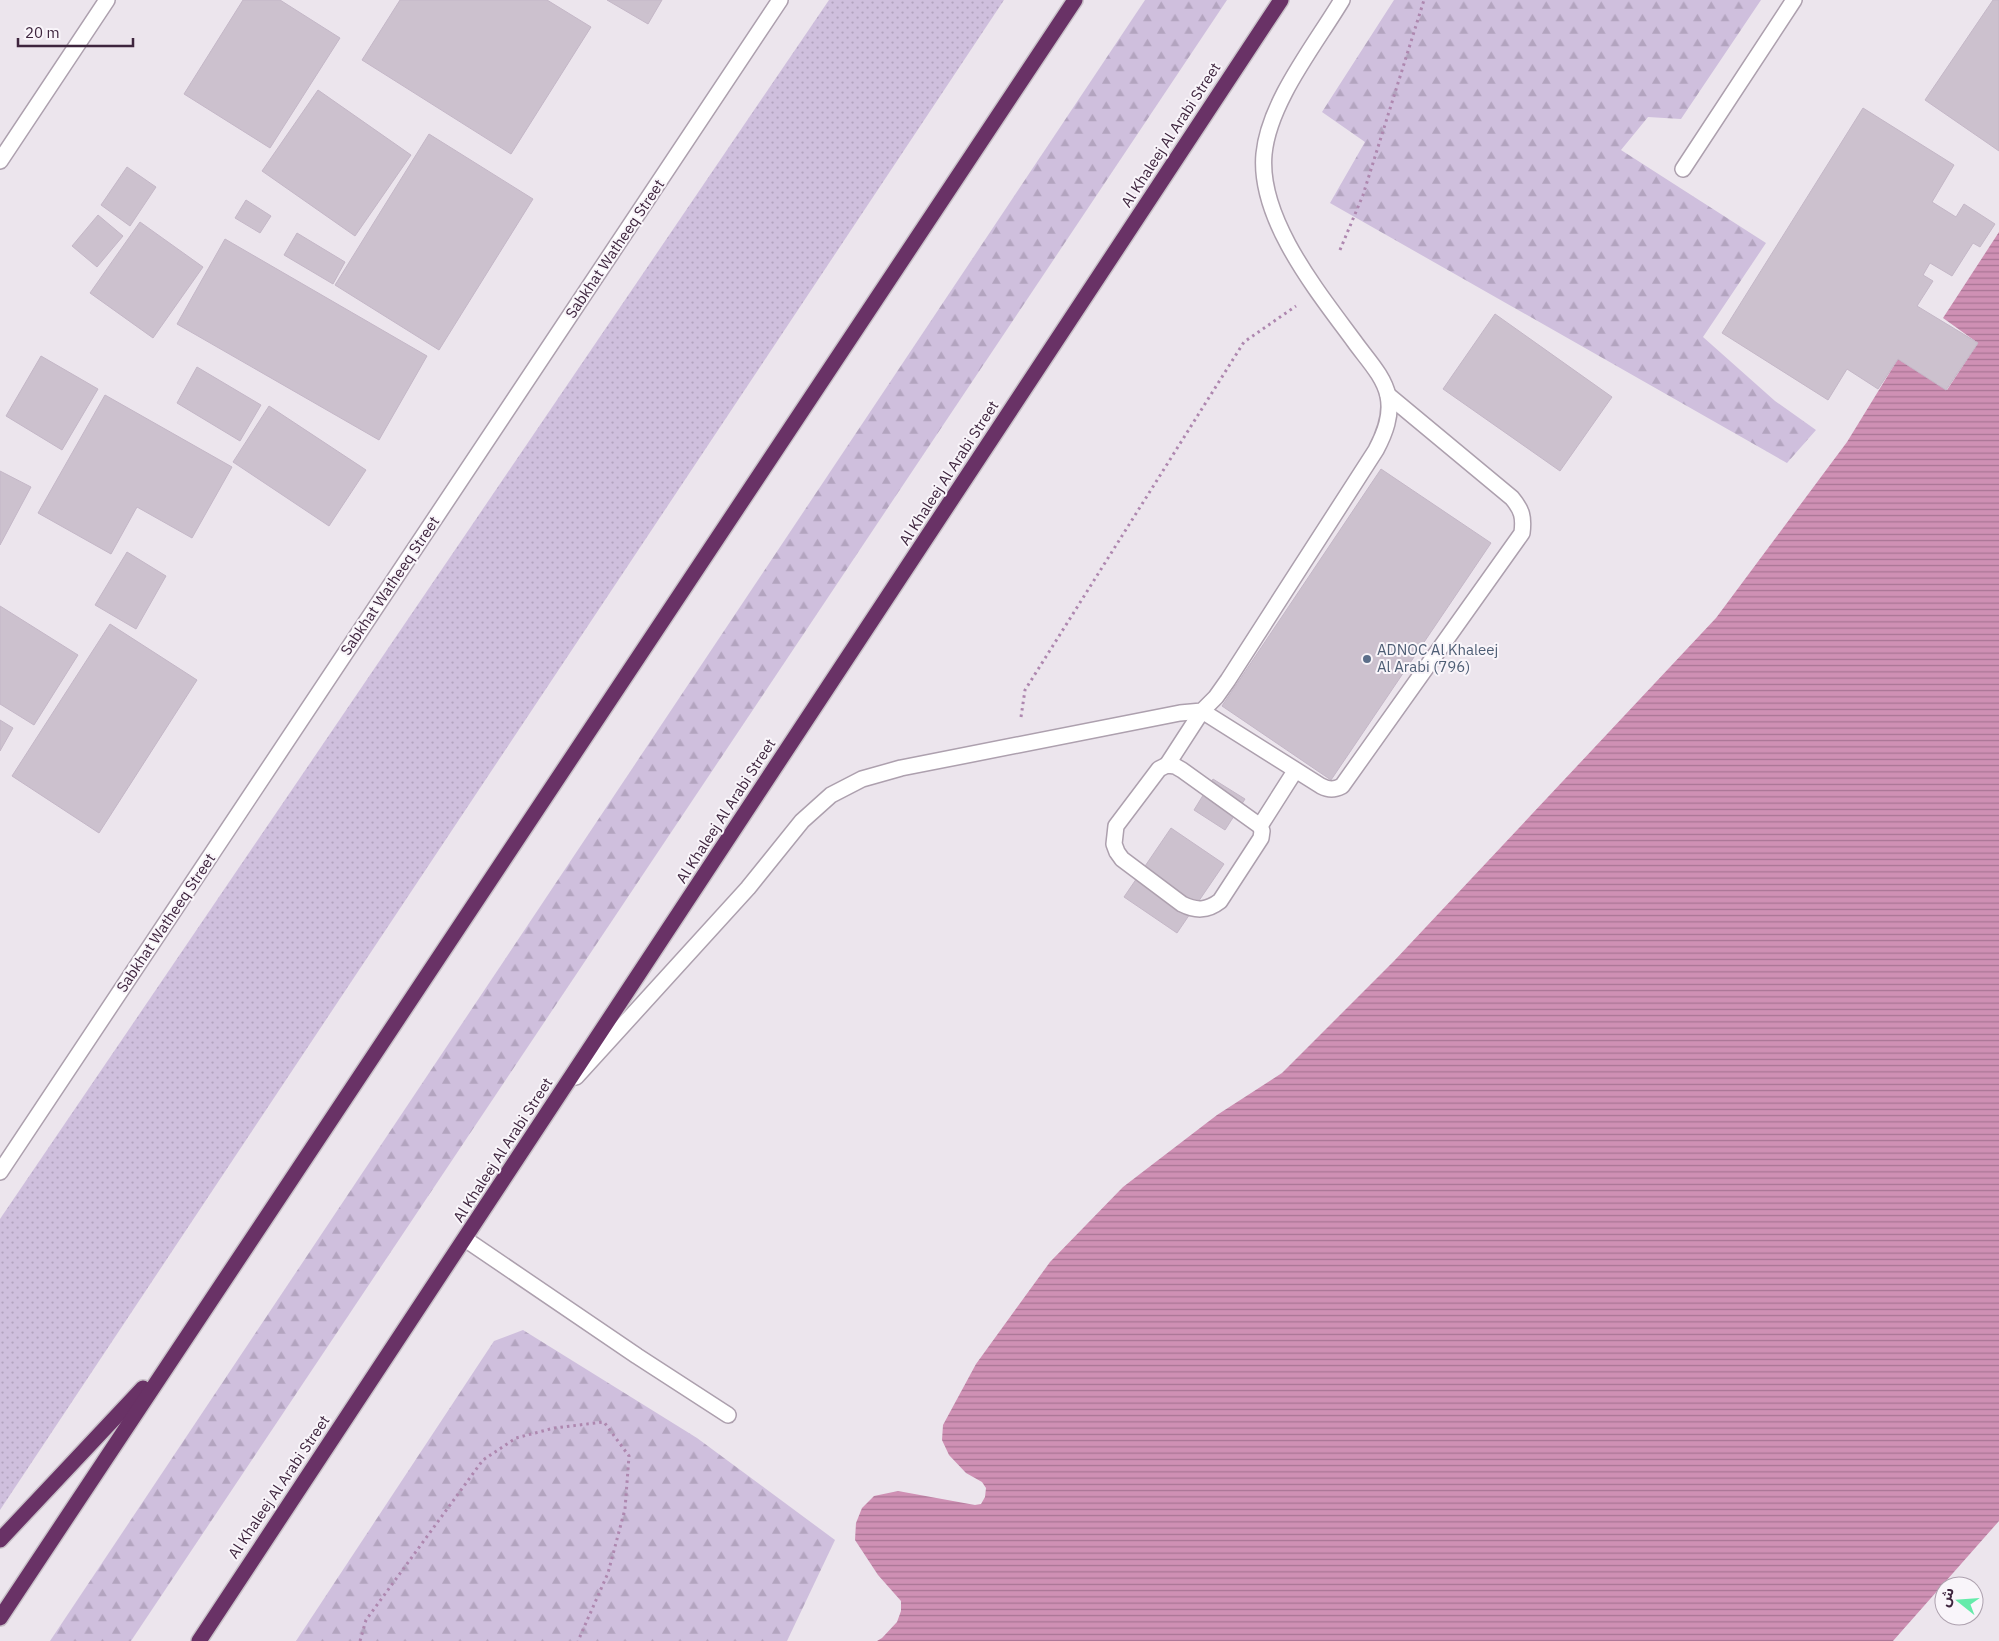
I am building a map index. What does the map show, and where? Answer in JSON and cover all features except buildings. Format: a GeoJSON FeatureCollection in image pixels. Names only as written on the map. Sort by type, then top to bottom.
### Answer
{"type":"FeatureCollection","features":[{"type":"Feature","properties":{"kind":"highway"},"geometry":{"type":"LineString","coordinates":[[0,1618],[1075,0]]}},
{"type":"Feature","properties":{"kind":"highway","name":"Al Khaleej Al Arabi Street"},"geometry":{"type":"LineString","coordinates":[[200,1640],[1281,0]]}},
{"type":"Feature","properties":{"kind":"highway"},"geometry":{"type":"LineString","coordinates":[[0,1540],[171,1358]]}},
{"type":"Feature","properties":{"kind":"street"},"geometry":{"type":"LineString","coordinates":[[0,161],[107,0]]}},
{"type":"Feature","properties":{"kind":"street","name":"Sabkhat Watheeq Street"},"geometry":{"type":"LineString","coordinates":[[0,1172],[780,0]]}},
{"type":"Feature","properties":{"kind":"street"},"geometry":{"type":"LineString","coordinates":[[1166,765],[1175,766],[1182,770],[1260,826],[1262,831],[1262,838],[1220,901],[1213,907],[1204,910],[1193,909],[1182,904],[1122,859],[1114,844],[1116,826],[1159,769],[1166,765],[1202,710],[1216,697],[1228,680],[1376,450],[1384,436],[1388,420],[1388,396],[1379,375],[1313,286],[1286,241],[1273,212],[1266,183],[1264,155],[1277,106],[1342,0]]}},
{"type":"Feature","properties":{"kind":"street"},"geometry":{"type":"LineString","coordinates":[[1683,169],[1794,0]]}},
{"type":"Feature","properties":{"kind":"street"},"geometry":{"type":"LineString","coordinates":[[562,1093],[748,888],[802,821],[831,795],[862,779],[901,768],[1025,742],[1202,710],[1295,771],[1328,789],[1335,790],[1342,786],[1522,533],[1524,520],[1520,508],[1512,498],[1388,396]]}},
{"type":"Feature","properties":{"kind":"street"},"geometry":{"type":"LineString","coordinates":[[1260,826],[1295,771]]}},
{"type":"Feature","properties":{"kind":"street"},"geometry":{"type":"LineString","coordinates":[[465,1239],[636,1356],[728,1416]]}},
{"type":"Feature","properties":{"kind":"path"},"geometry":{"type":"LineString","coordinates":[[1340,250],[1363,195],[1424,0]]}},
{"type":"Feature","properties":{"kind":"path"},"geometry":{"type":"LineString","coordinates":[[1020,724],[1025,690],[1244,342],[1302,301]]}},
{"type":"Feature","properties":{"kind":"path"},"geometry":{"type":"LineString","coordinates":[[360,1641],[366,1620],[483,1460],[516,1438],[554,1428],[604,1422],[629,1456],[625,1509],[608,1573],[578,1641]]}},
{"type":"Feature","properties":{"kind":"green space"},"geometry":{"type":"Polygon","coordinates":[[[829,0],[1004,0],[0,1510],[0,1219],[829,0]]]}},
{"type":"Feature","properties":{"kind":"green space"},"geometry":{"type":"Polygon","coordinates":[[[1145,0],[1227,0],[131,1641],[50,1641],[1145,0]]]}},
{"type":"Feature","properties":{"kind":"green space"},"geometry":{"type":"Polygon","coordinates":[[[1394,0],[1761,0],[1681,119],[1648,117],[1621,150],[1766,243],[1703,337],[1775,401],[1816,430],[1787,463],[1330,203],[1365,142],[1322,112],[1394,0]]]}},
{"type":"Feature","properties":{"kind":"green space"},"geometry":{"type":"Polygon","coordinates":[[[523,1330],[697,1438],[835,1540],[787,1641],[296,1641],[494,1341],[523,1330]]]}},
{"type":"Feature","properties":{"kind":"shaded area"},"geometry":{"type":"Polygon","coordinates":[[[1999,232],[1999,1521],[1950,1576],[1934,1576],[1934,1595],[1893,1641],[877,1641],[897,1622],[901,1611],[901,1601],[878,1575],[855,1540],[856,1523],[862,1508],[874,1496],[898,1491],[975,1505],[981,1504],[985,1497],[986,1488],[982,1482],[966,1473],[949,1455],[942,1440],[943,1425],[976,1364],[1050,1262],[1123,1187],[1217,1115],[1282,1073],[1394,961],[1716,618],[1847,442],[1898,359],[1947,390],[1978,343],[1943,318],[1999,232]]]}},
{"type":"Feature","properties":{"kind":"place","name":"ADNOC Al Khaleej Al Arabi (796)"},"geometry":{"type":"Point","coordinates":[1367,659]}}]}
